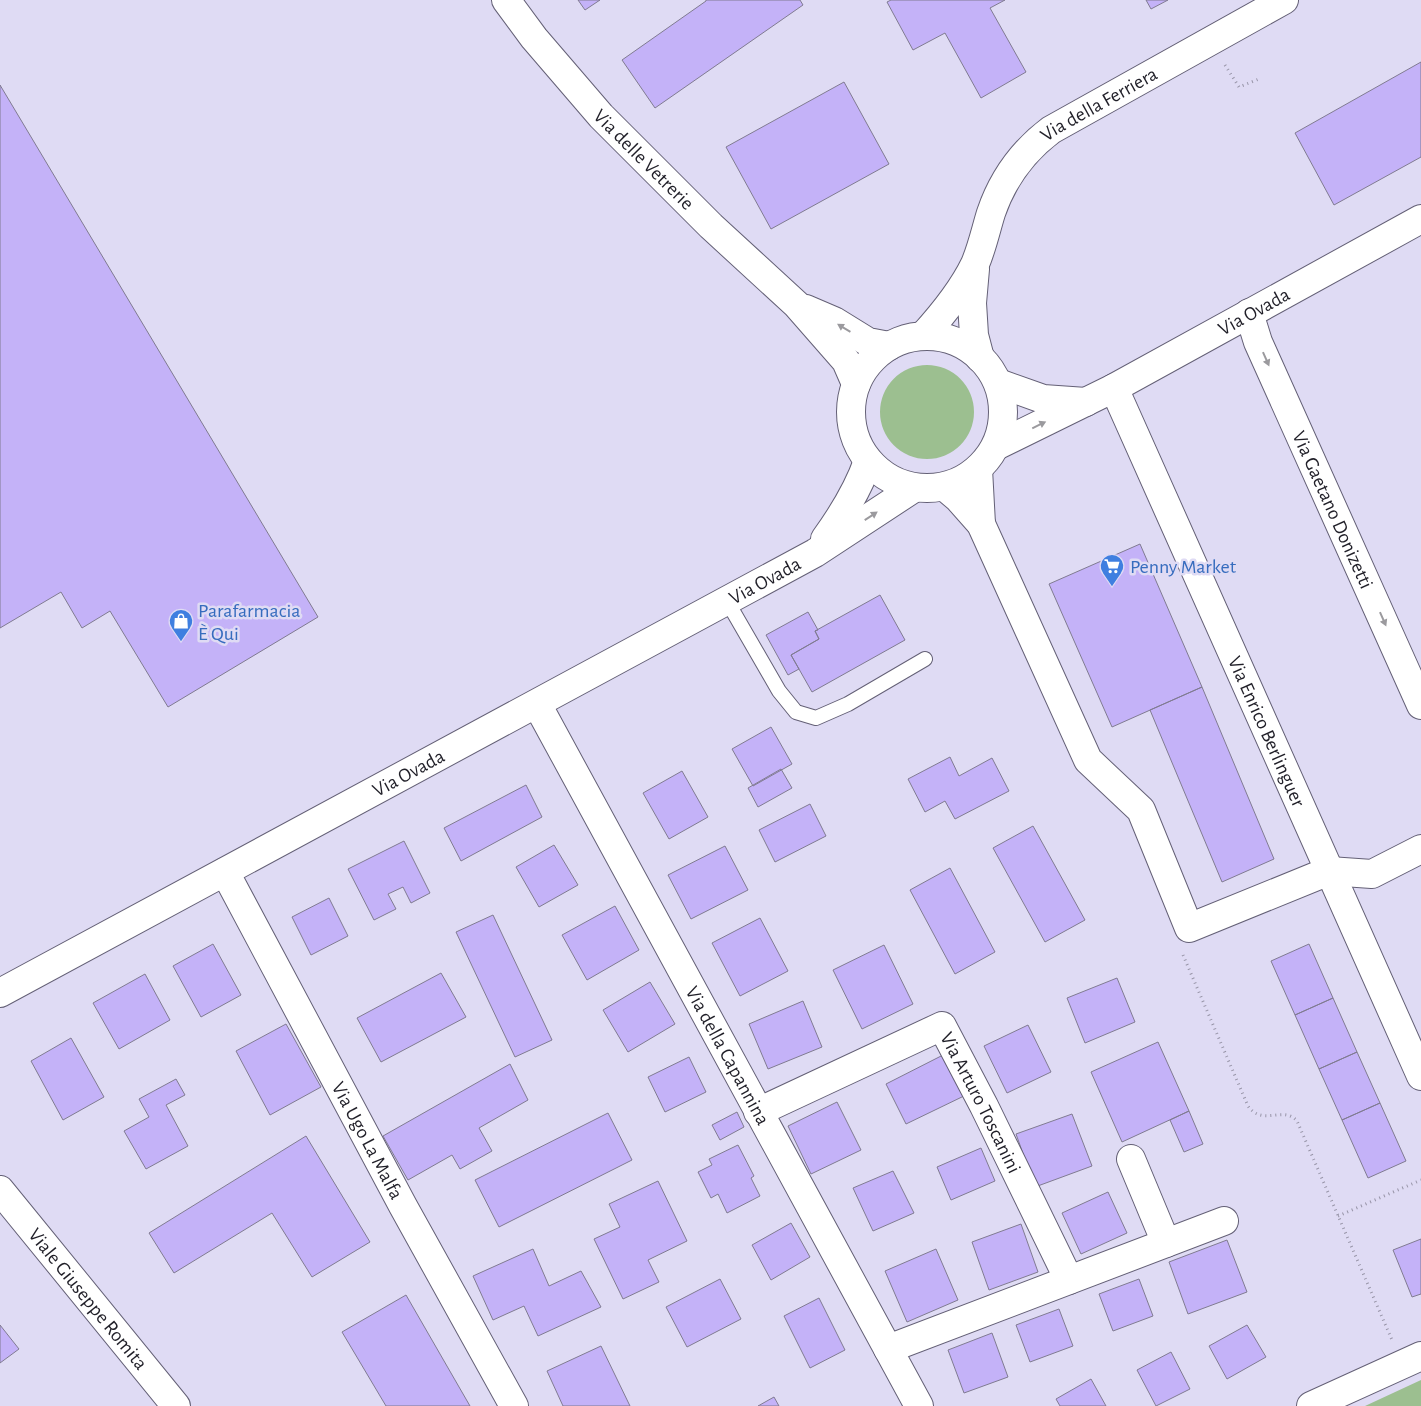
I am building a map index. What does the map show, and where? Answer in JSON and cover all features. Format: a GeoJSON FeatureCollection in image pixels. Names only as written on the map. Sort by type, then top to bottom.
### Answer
{"type":"FeatureCollection","features":[{"type":"Feature","properties":{"kind":"street","name":"Via delle Vetrerie"},"geometry":{"type":"LineString","coordinates":[[506,0],[534,38],[600,116],[711,226],[798,305],[846,361],[856,384]]}},
{"type":"Feature","properties":{"kind":"street","name":"Via della Ferriera"},"geometry":{"type":"LineString","coordinates":[[980,358],[974,335],[972,303],[975,263],[992,209],[1005,180],[1018,161],[1034,143],[1051,130],[1284,0]]}},
{"type":"Feature","properties":{"kind":"street","name":"Via Ovada"},"geometry":{"type":"LineString","coordinates":[[996,446],[1088,402],[1421,219]]}},
{"type":"Feature","properties":{"kind":"street","name":"Via della Ferriera"},"geometry":{"type":"LineString","coordinates":[[923,336],[945,312],[975,263]]}},
{"type":"Feature","properties":{"kind":"street","name":"Via delle Vetrerie"},"geometry":{"type":"LineString","coordinates":[[798,305],[834,321],[868,342],[888,346]]}},
{"type":"Feature","properties":{"kind":"street","name":"Via Gaetano Donizetti"},"geometry":{"type":"LineString","coordinates":[[1249,313],[1258,342],[1421,705]]}},
{"type":"Feature","properties":{"kind":"street"},"geometry":{"type":"LineString","coordinates":[[923,336],[944,338],[964,345],[980,358],[990,369],[998,383],[1003,404],[1002,425],[996,446],[988,458],[978,469],[962,480],[945,487],[929,489],[914,488],[881,474],[868,461],[855,438],[851,418],[852,399],[856,384],[869,362],[888,346],[905,339],[923,336]]}},
{"type":"Feature","properties":{"kind":"street"},"geometry":{"type":"LineString","coordinates":[[998,383],[1043,399],[1088,402]]}},
{"type":"Feature","properties":{"kind":"street","name":"Via Enrico Berlinguer"},"geometry":{"type":"LineString","coordinates":[[1114,388],[1421,1076]]}},
{"type":"Feature","properties":{"kind":"street","name":"Via Ovada"},"geometry":{"type":"LineString","coordinates":[[815,552],[846,510],[868,461]]}},
{"type":"Feature","properties":{"kind":"street"},"geometry":{"type":"LineString","coordinates":[[978,469],[981,524]]}},
{"type":"Feature","properties":{"kind":"street"},"geometry":{"type":"LineString","coordinates":[[945,487],[958,498],[981,524],[1088,760],[1141,810],[1189,928],[1329,871],[1372,874],[1421,849]]}},
{"type":"Feature","properties":{"kind":"street","name":"Via Ovada"},"geometry":{"type":"LineString","coordinates":[[0,993],[727,601],[815,552],[914,488]]}},
{"type":"Feature","properties":{"kind":"street","name":"Via della Capannina"},"geometry":{"type":"LineString","coordinates":[[537,704],[919,1406]]}},
{"type":"Feature","properties":{"kind":"street","name":"Via Ugo La Malfa"},"geometry":{"type":"LineString","coordinates":[[225,872],[416,1229],[514,1406]]}},
{"type":"Feature","properties":{"kind":"street","name":"Via Arturo Toscanini"},"geometry":{"type":"LineString","coordinates":[[758,1112],[942,1026],[984,1106],[1070,1280]]}},
{"type":"Feature","properties":{"kind":"street"},"geometry":{"type":"LineString","coordinates":[[1131,1159],[1166,1243]]}},
{"type":"Feature","properties":{"kind":"street","name":"Viale Giuseppe Romita"},"geometry":{"type":"LineString","coordinates":[[0,1190],[176,1406]]}},
{"type":"Feature","properties":{"kind":"street"},"geometry":{"type":"LineString","coordinates":[[888,1349],[1224,1221]]}},
{"type":"Feature","properties":{"kind":"street"},"geometry":{"type":"LineString","coordinates":[[1311,1406],[1421,1356]]}},
{"type":"Feature","properties":{"kind":"lane"},"geometry":{"type":"LineString","coordinates":[[727,601],[779,691],[796,712],[816,718],[848,704],[925,659]]}},
{"type":"Feature","properties":{"kind":"path"},"geometry":{"type":"LineString","coordinates":[[1224,64],[1239,87],[1259,79]]}},
{"type":"Feature","properties":{"kind":"path"},"geometry":{"type":"LineString","coordinates":[[1181,952],[1252,1112],[1264,1116],[1284,1114],[1292,1116],[1297,1121],[1393,1343]]}},
{"type":"Feature","properties":{"kind":"path"},"geometry":{"type":"LineString","coordinates":[[1338,1216],[1421,1180]]}},
{"type":"Feature","properties":{"kind":"green space"},"geometry":{"type":"Polygon","coordinates":[[[927,365],[945,368],[960,379],[971,394],[974,412],[971,430],[960,445],[945,456],[927,459],[909,456],[894,445],[883,430],[880,412],[883,394],[894,379],[909,368],[927,365]]]}},
{"type":"Feature","properties":{"kind":"green space"},"geometry":{"type":"Polygon","coordinates":[[[1421,1380],[1421,1406],[1365,1406],[1421,1380]]]}},
{"type":"Feature","properties":{"kind":"building"},"geometry":{"type":"Polygon","coordinates":[[[578,0],[600,0],[585,10],[578,0]]]}},
{"type":"Feature","properties":{"kind":"building"},"geometry":{"type":"Polygon","coordinates":[[[706,0],[800,0],[803,5],[655,108],[622,60],[706,0]]]}},
{"type":"Feature","properties":{"kind":"building"},"geometry":{"type":"Polygon","coordinates":[[[891,0],[1005,0],[990,8],[1026,72],[981,98],[945,33],[913,50],[887,2],[891,0]]]}},
{"type":"Feature","properties":{"kind":"building"},"geometry":{"type":"Polygon","coordinates":[[[1146,0],[1168,0],[1151,9],[1146,0]]]}},
{"type":"Feature","properties":{"kind":"building"},"geometry":{"type":"Polygon","coordinates":[[[1421,62],[1421,157],[1334,205],[1295,133],[1421,62]]]}},
{"type":"Feature","properties":{"kind":"building"},"geometry":{"type":"Polygon","coordinates":[[[844,82],[889,164],[771,229],[726,147],[844,82]]]}},
{"type":"Feature","properties":{"kind":"building"},"geometry":{"type":"Polygon","coordinates":[[[0,85],[318,617],[168,707],[110,611],[82,628],[61,592],[0,628],[0,85]]]}},
{"type":"Feature","properties":{"kind":"building"},"geometry":{"type":"Polygon","coordinates":[[[1140,544],[1202,687],[1112,727],[1049,584],[1140,544]]]}},
{"type":"Feature","properties":{"kind":"building"},"geometry":{"type":"Polygon","coordinates":[[[880,595],[905,640],[812,692],[791,655],[819,639],[815,631],[880,595]]]}},
{"type":"Feature","properties":{"kind":"building"},"geometry":{"type":"Polygon","coordinates":[[[808,612],[818,630],[815,631],[819,639],[791,655],[799,669],[788,675],[766,635],[808,612]]]}},
{"type":"Feature","properties":{"kind":"building"},"geometry":{"type":"Polygon","coordinates":[[[1202,687],[1274,859],[1222,882],[1150,710],[1202,687]]]}},
{"type":"Feature","properties":{"kind":"building"},"geometry":{"type":"Polygon","coordinates":[[[771,727],[792,764],[753,786],[732,749],[771,727]]]}},
{"type":"Feature","properties":{"kind":"building"},"geometry":{"type":"Polygon","coordinates":[[[950,757],[959,776],[992,758],[1009,791],[955,819],[945,801],[925,812],[908,779],[950,757]]]}},
{"type":"Feature","properties":{"kind":"building"},"geometry":{"type":"Polygon","coordinates":[[[781,769],[792,788],[758,807],[748,788],[781,769]]]}},
{"type":"Feature","properties":{"kind":"building"},"geometry":{"type":"Polygon","coordinates":[[[682,771],[708,817],[669,839],[643,793],[682,771]]]}},
{"type":"Feature","properties":{"kind":"building"},"geometry":{"type":"Polygon","coordinates":[[[526,785],[542,817],[461,861],[444,828],[526,785]]]}},
{"type":"Feature","properties":{"kind":"building"},"geometry":{"type":"Polygon","coordinates":[[[810,804],[826,836],[775,862],[759,830],[810,804]]]}},
{"type":"Feature","properties":{"kind":"building"},"geometry":{"type":"Polygon","coordinates":[[[1033,826],[1085,920],[1045,942],[993,848],[1033,826]]]}},
{"type":"Feature","properties":{"kind":"building"},"geometry":{"type":"Polygon","coordinates":[[[404,841],[430,893],[411,903],[403,887],[388,894],[396,909],[374,920],[348,869],[404,841]]]}},
{"type":"Feature","properties":{"kind":"building"},"geometry":{"type":"Polygon","coordinates":[[[554,845],[578,885],[539,907],[516,867],[554,845]]]}},
{"type":"Feature","properties":{"kind":"building"},"geometry":{"type":"Polygon","coordinates":[[[725,846],[748,890],[691,919],[668,875],[725,846]]]}},
{"type":"Feature","properties":{"kind":"building"},"geometry":{"type":"Polygon","coordinates":[[[950,868],[995,952],[955,974],[910,890],[950,868]]]}},
{"type":"Feature","properties":{"kind":"building"},"geometry":{"type":"Polygon","coordinates":[[[329,898],[348,936],[311,955],[292,917],[329,898]]]}},
{"type":"Feature","properties":{"kind":"building"},"geometry":{"type":"Polygon","coordinates":[[[615,906],[639,950],[587,980],[562,935],[615,906]]]}},
{"type":"Feature","properties":{"kind":"building"},"geometry":{"type":"Polygon","coordinates":[[[493,915],[552,1040],[515,1057],[456,932],[493,915]]]}},
{"type":"Feature","properties":{"kind":"building"},"geometry":{"type":"Polygon","coordinates":[[[760,918],[788,971],[740,996],[712,943],[760,918]]]}},
{"type":"Feature","properties":{"kind":"building"},"geometry":{"type":"Polygon","coordinates":[[[213,944],[241,995],[201,1017],[173,966],[213,944]]]}},
{"type":"Feature","properties":{"kind":"building"},"geometry":{"type":"Polygon","coordinates":[[[1309,944],[1333,998],[1295,1015],[1271,961],[1309,944]]]}},
{"type":"Feature","properties":{"kind":"building"},"geometry":{"type":"Polygon","coordinates":[[[884,945],[913,1004],[862,1029],[833,970],[884,945]]]}},
{"type":"Feature","properties":{"kind":"building"},"geometry":{"type":"Polygon","coordinates":[[[441,973],[466,1017],[381,1062],[357,1018],[441,973]]]}},
{"type":"Feature","properties":{"kind":"building"},"geometry":{"type":"Polygon","coordinates":[[[145,974],[170,1020],[119,1049],[93,1003],[145,974]]]}},
{"type":"Feature","properties":{"kind":"building"},"geometry":{"type":"Polygon","coordinates":[[[1117,978],[1135,1022],[1085,1043],[1067,998],[1117,978]]]}},
{"type":"Feature","properties":{"kind":"building"},"geometry":{"type":"Polygon","coordinates":[[[650,982],[675,1024],[628,1052],[603,1010],[650,982]]]}},
{"type":"Feature","properties":{"kind":"building"},"geometry":{"type":"Polygon","coordinates":[[[1333,998],[1357,1052],[1319,1069],[1295,1015],[1333,998]]]}},
{"type":"Feature","properties":{"kind":"building"},"geometry":{"type":"Polygon","coordinates":[[[803,1001],[822,1047],[768,1069],[749,1024],[803,1001]]]}},
{"type":"Feature","properties":{"kind":"building"},"geometry":{"type":"Polygon","coordinates":[[[286,1024],[321,1087],[270,1115],[236,1051],[286,1024]]]}},
{"type":"Feature","properties":{"kind":"building"},"geometry":{"type":"Polygon","coordinates":[[[1028,1025],[1051,1072],[1007,1093],[984,1046],[1028,1025]]]}},
{"type":"Feature","properties":{"kind":"building"},"geometry":{"type":"Polygon","coordinates":[[[71,1038],[104,1097],[63,1120],[31,1061],[71,1038]]]}},
{"type":"Feature","properties":{"kind":"building"},"geometry":{"type":"Polygon","coordinates":[[[1158,1042],[1189,1111],[1122,1142],[1091,1072],[1158,1042]]]}},
{"type":"Feature","properties":{"kind":"building"},"geometry":{"type":"Polygon","coordinates":[[[1357,1052],[1380,1103],[1342,1120],[1319,1069],[1357,1052]]]}},
{"type":"Feature","properties":{"kind":"building"},"geometry":{"type":"Polygon","coordinates":[[[945,1054],[966,1095],[906,1124],[886,1084],[945,1054]]]}},
{"type":"Feature","properties":{"kind":"building"},"geometry":{"type":"Polygon","coordinates":[[[689,1057],[706,1092],[665,1112],[648,1077],[689,1057]]]}},
{"type":"Feature","properties":{"kind":"building"},"geometry":{"type":"Polygon","coordinates":[[[510,1064],[528,1100],[479,1128],[492,1151],[460,1169],[452,1155],[408,1180],[383,1136],[510,1064]]]}},
{"type":"Feature","properties":{"kind":"building"},"geometry":{"type":"Polygon","coordinates":[[[176,1079],[185,1095],[166,1105],[188,1146],[146,1169],[124,1131],[149,1117],[139,1099],[176,1079]]]}},
{"type":"Feature","properties":{"kind":"building"},"geometry":{"type":"Polygon","coordinates":[[[837,1102],[861,1150],[811,1174],[788,1126],[837,1102]]]}},
{"type":"Feature","properties":{"kind":"building"},"geometry":{"type":"Polygon","coordinates":[[[1380,1103],[1406,1161],[1368,1178],[1342,1120],[1380,1103]]]}},
{"type":"Feature","properties":{"kind":"building"},"geometry":{"type":"Polygon","coordinates":[[[1189,1111],[1203,1144],[1184,1152],[1170,1120],[1189,1111]]]}},
{"type":"Feature","properties":{"kind":"building"},"geometry":{"type":"Polygon","coordinates":[[[737,1112],[744,1127],[720,1140],[712,1125],[737,1112]]]}},
{"type":"Feature","properties":{"kind":"building"},"geometry":{"type":"Polygon","coordinates":[[[608,1113],[632,1160],[499,1227],[475,1180],[608,1113]]]}},
{"type":"Feature","properties":{"kind":"building"},"geometry":{"type":"Polygon","coordinates":[[[1072,1114],[1092,1166],[1035,1187],[1016,1134],[1072,1114]]]}},
{"type":"Feature","properties":{"kind":"building"},"geometry":{"type":"Polygon","coordinates":[[[306,1136],[370,1242],[312,1277],[272,1213],[174,1273],[149,1233],[306,1136]]]}},
{"type":"Feature","properties":{"kind":"building"},"geometry":{"type":"Polygon","coordinates":[[[738,1145],[754,1176],[751,1178],[760,1196],[727,1213],[718,1194],[711,1198],[698,1172],[712,1165],[709,1159],[738,1145]]]}},
{"type":"Feature","properties":{"kind":"building"},"geometry":{"type":"Polygon","coordinates":[[[981,1148],[995,1181],[951,1200],[937,1167],[981,1148]]]}},
{"type":"Feature","properties":{"kind":"building"},"geometry":{"type":"Polygon","coordinates":[[[893,1171],[914,1213],[873,1231],[853,1188],[893,1171]]]}},
{"type":"Feature","properties":{"kind":"building"},"geometry":{"type":"Polygon","coordinates":[[[658,1181],[687,1241],[648,1260],[659,1282],[623,1299],[594,1239],[620,1227],[609,1204],[658,1181]]]}},
{"type":"Feature","properties":{"kind":"building"},"geometry":{"type":"Polygon","coordinates":[[[1108,1192],[1127,1233],[1081,1254],[1062,1213],[1108,1192]]]}},
{"type":"Feature","properties":{"kind":"building"},"geometry":{"type":"Polygon","coordinates":[[[791,1223],[810,1257],[771,1280],[752,1245],[791,1223]]]}},
{"type":"Feature","properties":{"kind":"building"},"geometry":{"type":"Polygon","coordinates":[[[1021,1224],[1038,1272],[989,1290],[972,1242],[1021,1224]]]}},
{"type":"Feature","properties":{"kind":"building"},"geometry":{"type":"Polygon","coordinates":[[[1421,1239],[1421,1294],[1412,1297],[1393,1250],[1421,1239]]]}},
{"type":"Feature","properties":{"kind":"building"},"geometry":{"type":"Polygon","coordinates":[[[1227,1240],[1247,1292],[1188,1314],[1169,1262],[1227,1240]]]}},
{"type":"Feature","properties":{"kind":"building"},"geometry":{"type":"Polygon","coordinates":[[[533,1249],[549,1286],[581,1271],[601,1307],[538,1336],[524,1306],[493,1320],[473,1276],[533,1249]]]}},
{"type":"Feature","properties":{"kind":"building"},"geometry":{"type":"Polygon","coordinates":[[[936,1249],[958,1300],[907,1322],[885,1271],[936,1249]]]}},
{"type":"Feature","properties":{"kind":"building"},"geometry":{"type":"Polygon","coordinates":[[[720,1279],[741,1319],[687,1347],[666,1307],[720,1279]]]}},
{"type":"Feature","properties":{"kind":"building"},"geometry":{"type":"Polygon","coordinates":[[[1139,1279],[1153,1316],[1113,1331],[1099,1294],[1139,1279]]]}},
{"type":"Feature","properties":{"kind":"building"},"geometry":{"type":"Polygon","coordinates":[[[406,1295],[470,1406],[386,1406],[342,1332],[406,1295]]]}},
{"type":"Feature","properties":{"kind":"building"},"geometry":{"type":"Polygon","coordinates":[[[819,1298],[845,1350],[810,1368],[784,1316],[819,1298]]]}},
{"type":"Feature","properties":{"kind":"building"},"geometry":{"type":"Polygon","coordinates":[[[1059,1309],[1073,1346],[1030,1362],[1016,1325],[1059,1309]]]}},
{"type":"Feature","properties":{"kind":"building"},"geometry":{"type":"Polygon","coordinates":[[[0,1325],[19,1349],[0,1363],[0,1325]]]}},
{"type":"Feature","properties":{"kind":"building"},"geometry":{"type":"Polygon","coordinates":[[[1247,1325],[1266,1357],[1227,1379],[1209,1346],[1247,1325]]]}},
{"type":"Feature","properties":{"kind":"building"},"geometry":{"type":"Polygon","coordinates":[[[992,1333],[1008,1377],[964,1393],[948,1350],[992,1333]]]}},
{"type":"Feature","properties":{"kind":"building"},"geometry":{"type":"Polygon","coordinates":[[[601,1346],[630,1406],[563,1406],[547,1371],[601,1346]]]}},
{"type":"Feature","properties":{"kind":"building"},"geometry":{"type":"Polygon","coordinates":[[[1171,1352],[1190,1389],[1156,1406],[1137,1370],[1171,1352]]]}},
{"type":"Feature","properties":{"kind":"building"},"geometry":{"type":"Polygon","coordinates":[[[1091,1379],[1106,1406],[1060,1406],[1056,1399],[1091,1379]]]}},
{"type":"Feature","properties":{"kind":"building"},"geometry":{"type":"Polygon","coordinates":[[[774,1397],[779,1406],[758,1406],[774,1397]]]}},
{"type":"Feature","properties":{"kind":"place","name":"Penny Market"},"geometry":{"type":"Point","coordinates":[1112,587]}},
{"type":"Feature","properties":{"kind":"place","name":"Parafarmacia È Qui"},"geometry":{"type":"Point","coordinates":[181,642]}}]}
